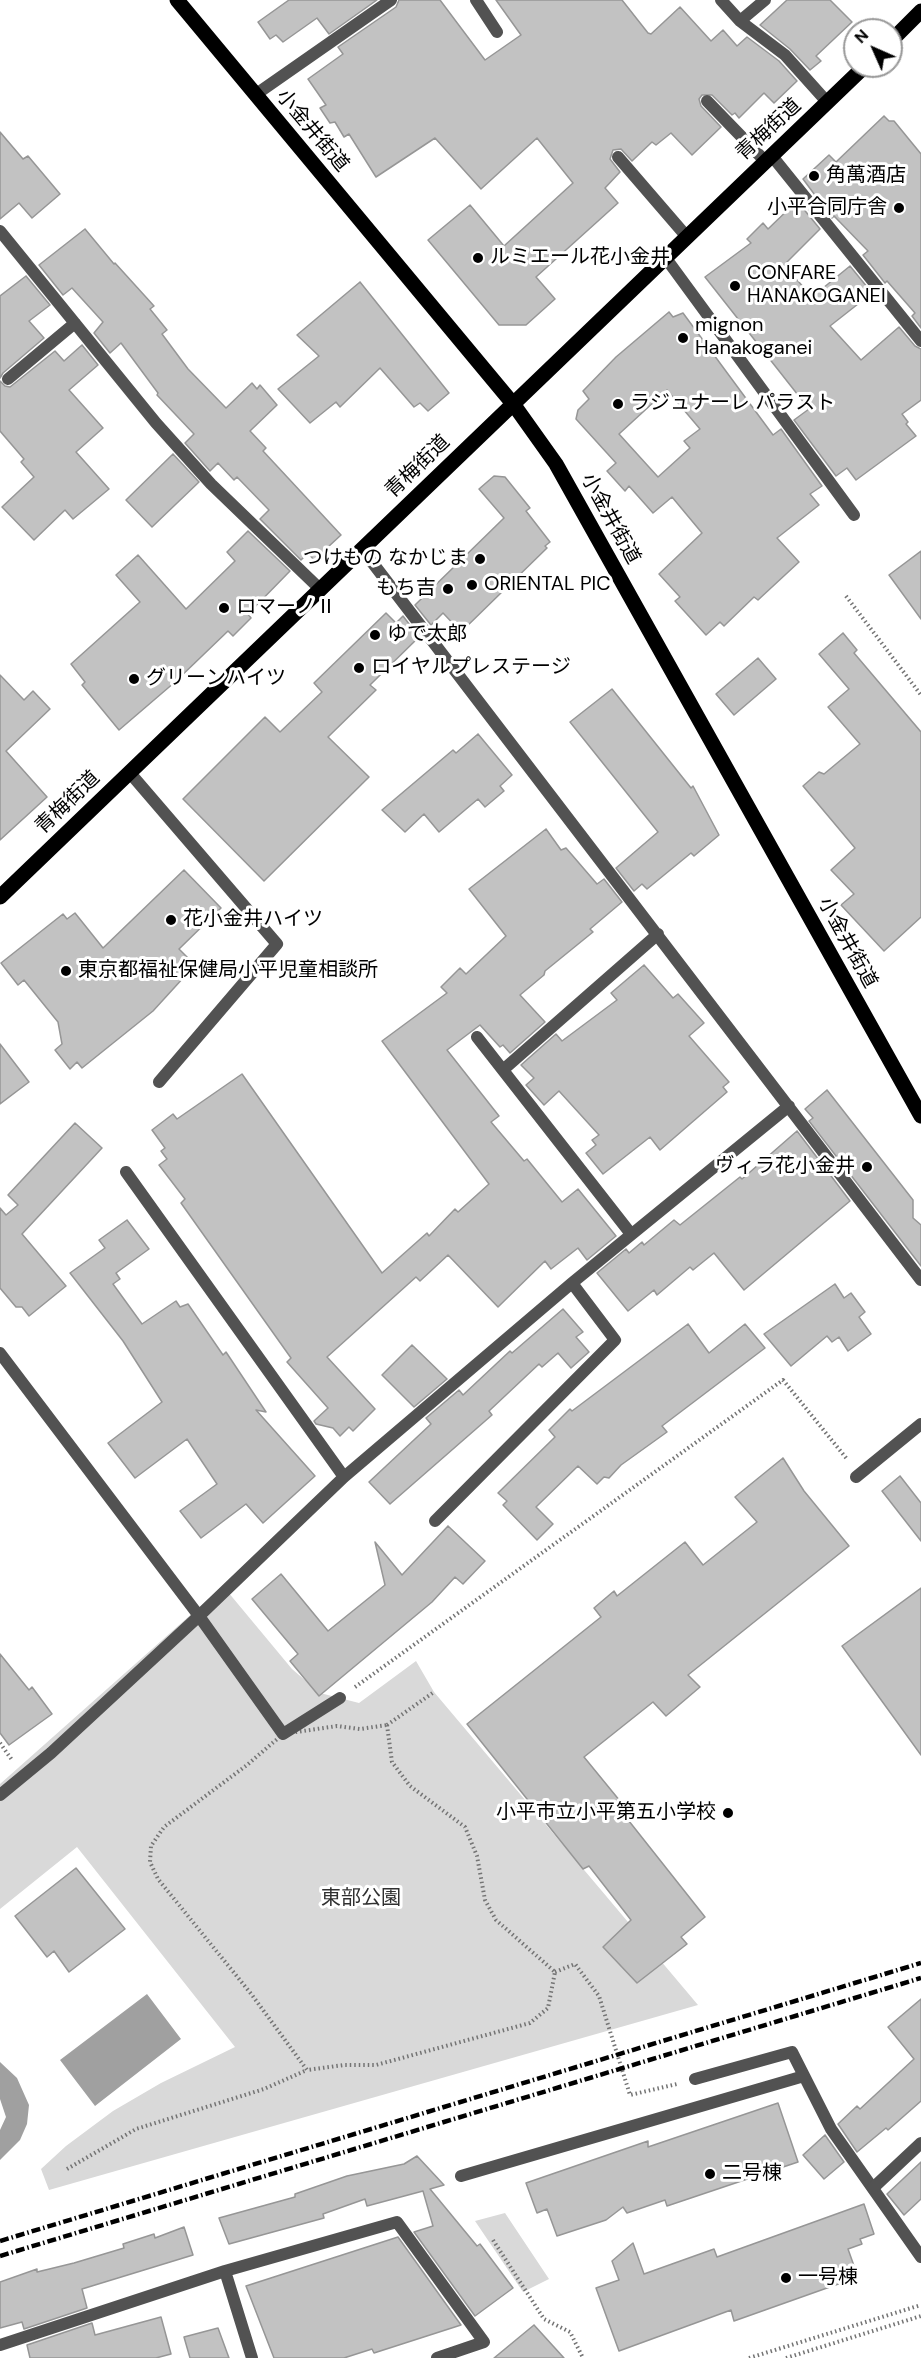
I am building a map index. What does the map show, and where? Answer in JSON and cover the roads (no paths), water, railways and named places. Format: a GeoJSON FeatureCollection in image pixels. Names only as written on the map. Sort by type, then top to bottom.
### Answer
{"type":"FeatureCollection","features":[{"type":"Feature","properties":{"kind":"main road","name":"小金井街道"},"geometry":{"type":"LineString","coordinates":[[177,0],[513,405],[556,464],[921,1116]]}},
{"type":"Feature","properties":{"kind":"main road"},"geometry":{"type":"LineString","coordinates":[[903,28],[921,11]]}},
{"type":"Feature","properties":{"kind":"main road","name":"青梅街道"},"geometry":{"type":"LineString","coordinates":[[0,897],[853,78]]}},
{"type":"Feature","properties":{"kind":"street"},"geometry":{"type":"LineString","coordinates":[[255,95],[391,0]]}},
{"type":"Feature","properties":{"kind":"street"},"geometry":{"type":"LineString","coordinates":[[476,0],[497,32]]}},
{"type":"Feature","properties":{"kind":"street"},"geometry":{"type":"LineString","coordinates":[[721,0],[740,21],[785,55],[828,103]]}},
{"type":"Feature","properties":{"kind":"street"},"geometry":{"type":"LineString","coordinates":[[740,21],[765,0]]}},
{"type":"Feature","properties":{"kind":"street"},"geometry":{"type":"LineString","coordinates":[[707,101],[769,159],[921,342]]}},
{"type":"Feature","properties":{"kind":"street"},"geometry":{"type":"LineString","coordinates":[[618,157],[687,237]]}},
{"type":"Feature","properties":{"kind":"street"},"geometry":{"type":"LineString","coordinates":[[0,231],[156,423],[211,484],[321,590]]}},
{"type":"Feature","properties":{"kind":"street"},"geometry":{"type":"LineString","coordinates":[[665,257],[854,515]]}},
{"type":"Feature","properties":{"kind":"street"},"geometry":{"type":"LineString","coordinates":[[8,379],[75,323]]}},
{"type":"Feature","properties":{"kind":"street"},"geometry":{"type":"LineString","coordinates":[[362,549],[921,1280]]}},
{"type":"Feature","properties":{"kind":"street"},"geometry":{"type":"LineString","coordinates":[[130,773],[277,944],[159,1082]]}},
{"type":"Feature","properties":{"kind":"street"},"geometry":{"type":"LineString","coordinates":[[504,1069],[658,934]]}},
{"type":"Feature","properties":{"kind":"street"},"geometry":{"type":"LineString","coordinates":[[477,1037],[631,1234]]}},
{"type":"Feature","properties":{"kind":"street"},"geometry":{"type":"LineString","coordinates":[[0,1795],[51,1753],[344,1477],[572,1283],[789,1106]]}},
{"type":"Feature","properties":{"kind":"street"},"geometry":{"type":"LineString","coordinates":[[126,1172],[344,1477]]}},
{"type":"Feature","properties":{"kind":"street"},"geometry":{"type":"LineString","coordinates":[[435,1521],[615,1340],[572,1283]]}},
{"type":"Feature","properties":{"kind":"street"},"geometry":{"type":"LineString","coordinates":[[0,1353],[199,1616],[283,1734],[340,1698]]}},
{"type":"Feature","properties":{"kind":"street"},"geometry":{"type":"LineString","coordinates":[[854,1471],[921,1424]]}},
{"type":"Feature","properties":{"kind":"street"},"geometry":{"type":"LineString","coordinates":[[695,2079],[792,2052],[831,2129],[921,2257]]}},
{"type":"Feature","properties":{"kind":"street"},"geometry":{"type":"LineString","coordinates":[[462,2176],[804,2076]]}},
{"type":"Feature","properties":{"kind":"street"},"geometry":{"type":"LineString","coordinates":[[873,2188],[921,2143]]}},
{"type":"Feature","properties":{"kind":"street"},"geometry":{"type":"LineString","coordinates":[[0,2345],[225,2271],[398,2222],[484,2342],[437,2358]]}},
{"type":"Feature","properties":{"kind":"street"},"geometry":{"type":"LineString","coordinates":[[225,2271],[252,2358]]}},
{"type":"Feature","properties":{"kind":"railway"},"geometry":{"type":"LineString","coordinates":[[0,2241],[921,1963]]}},
{"type":"Feature","properties":{"kind":"railway"},"geometry":{"type":"LineString","coordinates":[[0,2256],[921,1978]]}},
{"type":"Feature","properties":{"kind":"place","name":"角萬酒店"},"geometry":{"type":"Point","coordinates":[814,176]}},
{"type":"Feature","properties":{"kind":"place","name":"小平合同庁舎"},"geometry":{"type":"Point","coordinates":[899,208]}},
{"type":"Feature","properties":{"kind":"place","name":"ルミエール花小金井"},"geometry":{"type":"Point","coordinates":[478,258]}},
{"type":"Feature","properties":{"kind":"place","name":"CONFARE HANAKOGANEI"},"geometry":{"type":"Point","coordinates":[735,286]}},
{"type":"Feature","properties":{"kind":"place","name":"mignon Hanakoganei"},"geometry":{"type":"Point","coordinates":[683,338]}},
{"type":"Feature","properties":{"kind":"place","name":"ラジュナーレ パラスト"},"geometry":{"type":"Point","coordinates":[618,404]}},
{"type":"Feature","properties":{"kind":"place","name":"つけもの なかじま"},"geometry":{"type":"Point","coordinates":[480,559]}},
{"type":"Feature","properties":{"kind":"place","name":"ORIENTAL PIC"},"geometry":{"type":"Point","coordinates":[472,585]}},
{"type":"Feature","properties":{"kind":"place","name":"もち吉"},"geometry":{"type":"Point","coordinates":[448,589]}},
{"type":"Feature","properties":{"kind":"place","name":"ロマーノⅡ"},"geometry":{"type":"Point","coordinates":[224,608]}},
{"type":"Feature","properties":{"kind":"place","name":"ゆで太郎"},"geometry":{"type":"Point","coordinates":[375,635]}},
{"type":"Feature","properties":{"kind":"place","name":"ロイヤルプレステージ"},"geometry":{"type":"Point","coordinates":[359,668]}},
{"type":"Feature","properties":{"kind":"place","name":"グリーンハイツ"},"geometry":{"type":"Point","coordinates":[134,679]}},
{"type":"Feature","properties":{"kind":"place","name":"花小金井ハイツ"},"geometry":{"type":"Point","coordinates":[171,920]}},
{"type":"Feature","properties":{"kind":"place","name":"東京都福祉保健局小平児童相談所"},"geometry":{"type":"Point","coordinates":[66,971]}},
{"type":"Feature","properties":{"kind":"place","name":"ヴィラ花小金井"},"geometry":{"type":"Point","coordinates":[867,1167]}},
{"type":"Feature","properties":{"kind":"place","name":"小平市立小平第五小学校"},"geometry":{"type":"Point","coordinates":[728,1813]}},
{"type":"Feature","properties":{"kind":"place","name":"二号棟"},"geometry":{"type":"Point","coordinates":[710,2174]}},
{"type":"Feature","properties":{"kind":"place","name":"一号棟"},"geometry":{"type":"Point","coordinates":[786,2278]}},
{"type":"Feature","properties":{"kind":"park label","name":"東部公園"},"geometry":{"type":"Point","coordinates":[361,1899]}}]}
